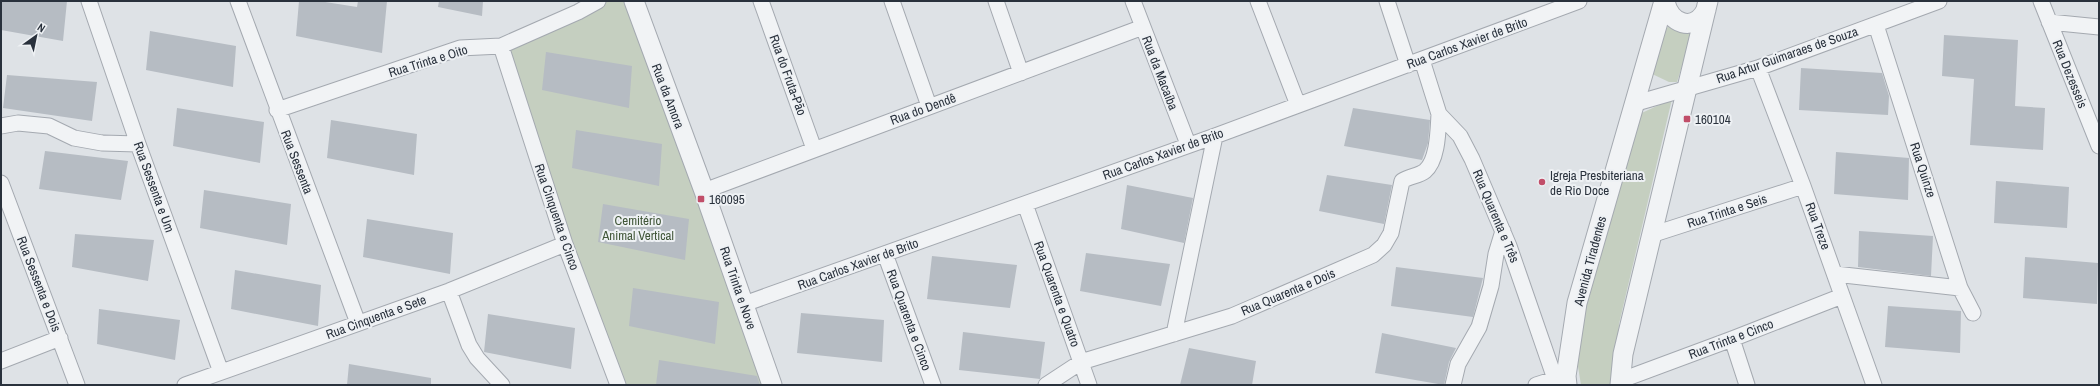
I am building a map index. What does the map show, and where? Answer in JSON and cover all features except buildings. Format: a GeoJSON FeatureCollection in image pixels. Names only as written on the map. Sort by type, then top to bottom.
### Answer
{"type":"FeatureCollection","features":[{"type":"Feature","properties":{"kind":"street","name":"Rua Sessenta e Um"},"geometry":{"type":"LineString","coordinates":[[89,1],[138,144],[221,372]]}},
{"type":"Feature","properties":{"kind":"street","name":"Rua Sessenta"},"geometry":{"type":"LineString","coordinates":[[238,1],[277,110],[358,323]]}},
{"type":"Feature","properties":{"kind":"street","name":"Rua Trinta e Oito"},"geometry":{"type":"LineString","coordinates":[[277,110],[460,48],[501,46],[578,12],[598,1]]}},
{"type":"Feature","properties":{"kind":"street","name":"Rua da Amora"},"geometry":{"type":"LineString","coordinates":[[634,1],[704,191]]}},
{"type":"Feature","properties":{"kind":"street","name":"Rua do Fruta-Pão"},"geometry":{"type":"LineString","coordinates":[[761,1],[814,149]]}},
{"type":"Feature","properties":{"kind":"street"},"geometry":{"type":"LineString","coordinates":[[892,1],[929,106]]}},
{"type":"Feature","properties":{"kind":"street"},"geometry":{"type":"LineString","coordinates":[[996,1],[1021,73]]}},
{"type":"Feature","properties":{"kind":"street","name":"Rua da Macaíba"},"geometry":{"type":"LineString","coordinates":[[1132,1],[1188,144]]}},
{"type":"Feature","properties":{"kind":"street"},"geometry":{"type":"LineString","coordinates":[[1258,1],[1298,105]]}},
{"type":"Feature","properties":{"kind":"street","name":"Rua Quarenta e Três"},"geometry":{"type":"LineString","coordinates":[[1387,1],[1439,114],[1460,136],[1472,159],[1503,231],[1562,380]]}},
{"type":"Feature","properties":{"kind":"street","name":"Rua Carlos Xavier de Brito"},"geometry":{"type":"LineString","coordinates":[[744,304],[1188,144],[1215,136],[1580,1]]}},
{"type":"Feature","properties":{"kind":"street"},"geometry":{"type":"LineString","coordinates":[[1664,1],[1672,17],[1683,23],[1699,20],[1707,6]]}},
{"type":"Feature","properties":{"kind":"street","name":"Avenida Tiradentes"},"geometry":{"type":"LineString","coordinates":[[1562,380],[1578,303],[1633,104],[1664,1]]}},
{"type":"Feature","properties":{"kind":"street","name":"Rua Artur Guimaraes de Souza"},"geometry":{"type":"LineString","coordinates":[[1633,104],[1758,68],[1939,1]]}},
{"type":"Feature","properties":{"kind":"street","name":"Rua Dezesseis"},"geometry":{"type":"LineString","coordinates":[[2041,1],[2099,146]]}},
{"type":"Feature","properties":{"kind":"street"},"geometry":{"type":"LineString","coordinates":[[1620,383],[1623,354],[1707,6]]}},
{"type":"Feature","properties":{"kind":"street"},"geometry":{"type":"LineString","coordinates":[[2049,22],[2099,28]]}},
{"type":"Feature","properties":{"kind":"street","name":"Rua Quinze"},"geometry":{"type":"LineString","coordinates":[[1876,25],[1960,288],[1973,313]]}},
{"type":"Feature","properties":{"kind":"street","name":"Rua do Dendê"},"geometry":{"type":"LineString","coordinates":[[704,191],[1143,27]]}},
{"type":"Feature","properties":{"kind":"street","name":"Rua Cinquenta e Cinco"},"geometry":{"type":"LineString","coordinates":[[501,46],[565,244],[618,385]]}},
{"type":"Feature","properties":{"kind":"street","name":"Rua Treze"},"geometry":{"type":"LineString","coordinates":[[1758,68],[1803,186],[1874,385]]}},
{"type":"Feature","properties":{"kind":"street","name":"Rua Quarenta e Dois"},"geometry":{"type":"LineString","coordinates":[[1046,385],[1081,362],[1232,316],[1373,255],[1384,245],[1392,233],[1402,181],[1409,176],[1420,174],[1430,166],[1438,141],[1439,114]]}},
{"type":"Feature","properties":{"kind":"street"},"geometry":{"type":"LineString","coordinates":[[1,126],[18,123],[49,126],[74,138],[102,143],[138,144]]}},
{"type":"Feature","properties":{"kind":"street"},"geometry":{"type":"LineString","coordinates":[[1174,334],[1215,136]]}},
{"type":"Feature","properties":{"kind":"street","name":"Rua Sessenta e Dois"},"geometry":{"type":"LineString","coordinates":[[1,183],[6,217],[60,338],[77,385]]}},
{"type":"Feature","properties":{"kind":"street","name":"Rua Trinta e Seis"},"geometry":{"type":"LineString","coordinates":[[1651,235],[1803,186]]}},
{"type":"Feature","properties":{"kind":"street","name":"Rua Trinta e Nove"},"geometry":{"type":"LineString","coordinates":[[704,191],[772,385]]}},
{"type":"Feature","properties":{"kind":"street","name":"Rua Quarenta e Quatro"},"geometry":{"type":"LineString","coordinates":[[1024,204],[1089,385]]}},
{"type":"Feature","properties":{"kind":"street"},"geometry":{"type":"LineString","coordinates":[[1453,385],[1458,364],[1479,326],[1491,286],[1496,254],[1503,231]]}},
{"type":"Feature","properties":{"kind":"street","name":"Rua Cinquenta e Sete"},"geometry":{"type":"LineString","coordinates":[[185,385],[449,291],[565,244]]}},
{"type":"Feature","properties":{"kind":"street","name":"Rua Quarenta e Cinco"},"geometry":{"type":"LineString","coordinates":[[885,254],[933,385]]}},
{"type":"Feature","properties":{"kind":"street"},"geometry":{"type":"LineString","coordinates":[[1835,274],[1960,288]]}},
{"type":"Feature","properties":{"kind":"street"},"geometry":{"type":"LineString","coordinates":[[449,291],[469,345],[477,358],[502,385]]}},
{"type":"Feature","properties":{"kind":"street","name":"Rua Trinta e Cinco"},"geometry":{"type":"LineString","coordinates":[[1620,383],[1842,296]]}},
{"type":"Feature","properties":{"kind":"street"},"geometry":{"type":"LineString","coordinates":[[1,362],[60,338]]}},
{"type":"Feature","properties":{"kind":"street"},"geometry":{"type":"LineString","coordinates":[[1732,340],[1747,385]]}},
{"type":"Feature","properties":{"kind":"street"},"geometry":{"type":"LineString","coordinates":[[1536,385],[1562,380]]}},
{"type":"Feature","properties":{"kind":"green space","name":"Cemitério Animal Vertical"},"geometry":{"type":"Polygon","coordinates":[[[598,1],[634,1],[772,385],[618,385],[501,46],[598,1]]]}},
{"type":"Feature","properties":{"kind":"green space"},"geometry":{"type":"Polygon","coordinates":[[[1671,22],[1692,34],[1677,82],[1669,82],[1648,72],[1660,39],[1671,22]]]}},
{"type":"Feature","properties":{"kind":"green space"},"geometry":{"type":"Polygon","coordinates":[[[1672,99],[1619,324],[1616,385],[1581,385],[1573,336],[1633,117],[1672,99]]]}},
{"type":"Feature","properties":{"kind":"place","name":"160104"},"geometry":{"type":"Point","coordinates":[1687,119]}},
{"type":"Feature","properties":{"kind":"place","name":"Igreja Presbiteriana de Rio Doce"},"geometry":{"type":"Point","coordinates":[1542,182]}},
{"type":"Feature","properties":{"kind":"place","name":"160095"},"geometry":{"type":"Point","coordinates":[701,199]}}]}
